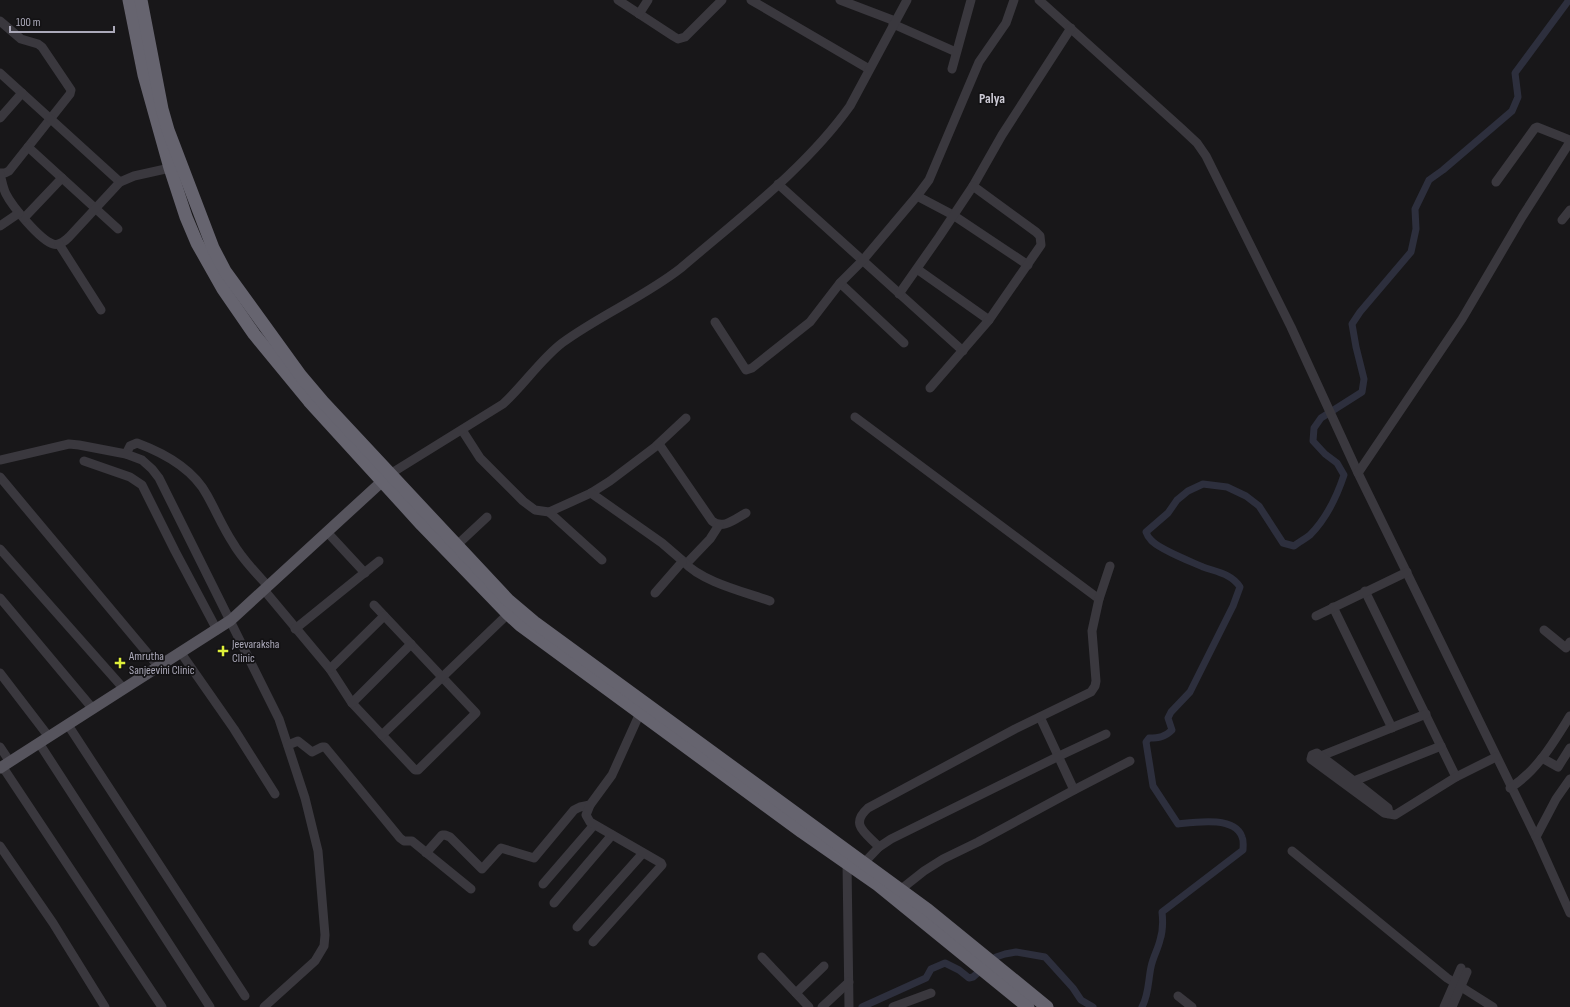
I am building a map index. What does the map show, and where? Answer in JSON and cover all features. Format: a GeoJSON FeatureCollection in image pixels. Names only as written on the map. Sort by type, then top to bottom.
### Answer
{"type":"FeatureCollection","features":[{"type":"Feature","properties":{"kind":"highway"},"geometry":{"type":"LineString","coordinates":[[129,0],[144,75],[170,168],[186,217],[197,243],[220,274]]}},
{"type":"Feature","properties":{"kind":"highway"},"geometry":{"type":"LineString","coordinates":[[141,0],[162,109],[168,130],[214,248],[223,289],[254,334],[297,388],[386,477],[458,545],[508,600],[534,622],[998,975],[1047,1007]]}},
{"type":"Feature","properties":{"kind":"highway"},"geometry":{"type":"LineString","coordinates":[[386,477],[422,525],[520,625],[802,832],[856,866],[900,890],[928,910],[974,956]]}},
{"type":"Feature","properties":{"kind":"highway"},"geometry":{"type":"LineString","coordinates":[[998,975],[1028,1007]]}},
{"type":"Feature","properties":{"kind":"main road"},"geometry":{"type":"LineString","coordinates":[[4,765],[181,653],[224,624],[266,588],[386,477]]}},
{"type":"Feature","properties":{"kind":"street"},"geometry":{"type":"LineString","coordinates":[[618,0],[673,36],[681,39],[686,37],[722,0]]}},
{"type":"Feature","properties":{"kind":"street"},"geometry":{"type":"LineString","coordinates":[[639,14],[648,0]]}},
{"type":"Feature","properties":{"kind":"street"},"geometry":{"type":"LineString","coordinates":[[751,0],[869,70]]}},
{"type":"Feature","properties":{"kind":"street"},"geometry":{"type":"LineString","coordinates":[[840,0],[956,52]]}},
{"type":"Feature","properties":{"kind":"street"},"geometry":{"type":"LineString","coordinates":[[386,477],[503,404],[516,392],[549,354],[562,343],[596,319],[663,282],[790,174],[839,122],[850,106],[907,0]]}},
{"type":"Feature","properties":{"kind":"street"},"geometry":{"type":"LineString","coordinates":[[952,68],[971,0]]}},
{"type":"Feature","properties":{"kind":"street"},"geometry":{"type":"LineString","coordinates":[[715,322],[746,370],[752,368],[810,322],[840,283],[863,260],[917,196],[934,171],[979,62],[1006,24],[1014,0]]}},
{"type":"Feature","properties":{"kind":"street"},"geometry":{"type":"LineString","coordinates":[[1039,0],[1197,142],[1203,151],[1291,327],[1358,473],[1510,788],[1536,838],[1570,913]]}},
{"type":"Feature","properties":{"kind":"street"},"geometry":{"type":"LineString","coordinates":[[0,21],[21,39],[38,44],[42,47],[70,86],[71,90],[70,94],[9,171],[0,174],[2,188],[7,196],[21,216],[46,240],[53,244],[59,244],[69,237],[120,182],[134,176],[170,168]]}},
{"type":"Feature","properties":{"kind":"street"},"geometry":{"type":"LineString","coordinates":[[899,294],[973,186],[1002,136],[1071,28]]}},
{"type":"Feature","properties":{"kind":"street"},"geometry":{"type":"LineString","coordinates":[[0,73],[120,182]]}},
{"type":"Feature","properties":{"kind":"street"},"geometry":{"type":"LineString","coordinates":[[0,118],[22,93]]}},
{"type":"Feature","properties":{"kind":"street"},"geometry":{"type":"LineString","coordinates":[[1358,473],[1462,319],[1522,216],[1570,141],[1537,127],[1535,128],[1496,182]]}},
{"type":"Feature","properties":{"kind":"street"},"geometry":{"type":"LineString","coordinates":[[28,147],[97,208],[118,229]]}},
{"type":"Feature","properties":{"kind":"street"},"geometry":{"type":"LineString","coordinates":[[0,226],[21,216],[62,178]]}},
{"type":"Feature","properties":{"kind":"street"},"geometry":{"type":"LineString","coordinates":[[778,184],[963,351]]}},
{"type":"Feature","properties":{"kind":"street"},"geometry":{"type":"LineString","coordinates":[[930,388],[989,320],[1041,245],[1040,236],[973,186]]}},
{"type":"Feature","properties":{"kind":"street"},"geometry":{"type":"LineString","coordinates":[[917,196],[954,215],[1028,265]]}},
{"type":"Feature","properties":{"kind":"street"},"geometry":{"type":"LineString","coordinates":[[1562,220],[1570,210]]}},
{"type":"Feature","properties":{"kind":"street"},"geometry":{"type":"LineString","coordinates":[[59,244],[101,310]]}},
{"type":"Feature","properties":{"kind":"street"},"geometry":{"type":"LineString","coordinates":[[917,269],[989,320]]}},
{"type":"Feature","properties":{"kind":"street"},"geometry":{"type":"LineString","coordinates":[[840,283],[904,343]]}},
{"type":"Feature","properties":{"kind":"street"},"geometry":{"type":"LineString","coordinates":[[855,417],[1099,599]]}},
{"type":"Feature","properties":{"kind":"street"},"geometry":{"type":"LineString","coordinates":[[462,430],[480,458],[523,501],[535,510],[549,512],[591,493],[610,481],[659,444],[686,418]]}},
{"type":"Feature","properties":{"kind":"street"},"geometry":{"type":"LineString","coordinates":[[126,454],[130,446],[137,443],[152,448],[171,459],[192,475],[207,493],[233,544],[295,629],[330,669],[352,703],[415,770],[418,770],[476,714],[374,605]]}},
{"type":"Feature","properties":{"kind":"street"},"geometry":{"type":"LineString","coordinates":[[0,460],[69,444],[126,454],[142,460],[159,478],[224,624]]}},
{"type":"Feature","properties":{"kind":"street"},"geometry":{"type":"LineString","coordinates":[[659,444],[712,521],[719,525]]}},
{"type":"Feature","properties":{"kind":"street"},"geometry":{"type":"LineString","coordinates":[[84,461],[130,477],[142,485],[175,552],[224,624],[279,718],[306,798],[318,851],[325,935],[324,946],[315,961],[264,1007]]}},
{"type":"Feature","properties":{"kind":"street"},"geometry":{"type":"LineString","coordinates":[[0,477],[159,667]]}},
{"type":"Feature","properties":{"kind":"street"},"geometry":{"type":"LineString","coordinates":[[591,493],[662,542],[695,572],[709,579],[770,601]]}},
{"type":"Feature","properties":{"kind":"street"},"geometry":{"type":"LineString","coordinates":[[549,512],[602,560]]}},
{"type":"Feature","properties":{"kind":"street"},"geometry":{"type":"LineString","coordinates":[[655,593],[683,562],[688,562],[710,539],[719,525],[746,513]]}},
{"type":"Feature","properties":{"kind":"street"},"geometry":{"type":"LineString","coordinates":[[458,545],[487,518]]}},
{"type":"Feature","properties":{"kind":"street"},"geometry":{"type":"LineString","coordinates":[[327,532],[365,573]]}},
{"type":"Feature","properties":{"kind":"street"},"geometry":{"type":"LineString","coordinates":[[0,549],[124,689]]}},
{"type":"Feature","properties":{"kind":"street"},"geometry":{"type":"LineString","coordinates":[[295,629],[378,561]]}},
{"type":"Feature","properties":{"kind":"street"},"geometry":{"type":"LineString","coordinates":[[879,847],[860,827],[858,822],[859,818],[868,808],[1015,729],[1091,692],[1095,686],[1092,630],[1099,599],[1110,566]]}},
{"type":"Feature","properties":{"kind":"street"},"geometry":{"type":"LineString","coordinates":[[1316,616],[1407,572]]}},
{"type":"Feature","properties":{"kind":"street"},"geometry":{"type":"LineString","coordinates":[[1366,591],[1456,777]]}},
{"type":"Feature","properties":{"kind":"street"},"geometry":{"type":"LineString","coordinates":[[0,598],[93,709]]}},
{"type":"Feature","properties":{"kind":"street"},"geometry":{"type":"LineString","coordinates":[[1333,607],[1392,728]]}},
{"type":"Feature","properties":{"kind":"street"},"geometry":{"type":"LineString","coordinates":[[382,735],[508,614]]}},
{"type":"Feature","properties":{"kind":"street"},"geometry":{"type":"LineString","coordinates":[[330,669],[384,616]]}},
{"type":"Feature","properties":{"kind":"street"},"geometry":{"type":"LineString","coordinates":[[1544,630],[1566,648],[1570,642]]}},
{"type":"Feature","properties":{"kind":"street"},"geometry":{"type":"LineString","coordinates":[[352,703],[410,644]]}},
{"type":"Feature","properties":{"kind":"street"},"geometry":{"type":"LineString","coordinates":[[181,653],[234,729],[275,794]]}},
{"type":"Feature","properties":{"kind":"street"},"geometry":{"type":"LineString","coordinates":[[0,673],[49,737]]}},
{"type":"Feature","properties":{"kind":"street"},"geometry":{"type":"LineString","coordinates":[[593,942],[662,865],[661,863],[594,825],[587,819],[586,815],[590,805],[612,775],[640,713]]}},
{"type":"Feature","properties":{"kind":"street"},"geometry":{"type":"LineString","coordinates":[[1322,756],[1426,714]]}},
{"type":"Feature","properties":{"kind":"street"},"geometry":{"type":"LineString","coordinates":[[1510,788],[1523,780],[1531,772],[1570,716]]}},
{"type":"Feature","properties":{"kind":"street"},"geometry":{"type":"LineString","coordinates":[[1040,717],[1074,790]]}},
{"type":"Feature","properties":{"kind":"street"},"geometry":{"type":"LineString","coordinates":[[68,725],[245,996]]}},
{"type":"Feature","properties":{"kind":"street"},"geometry":{"type":"LineString","coordinates":[[849,1007],[849,982],[856,866],[879,847],[907,831],[1106,734]]}},
{"type":"Feature","properties":{"kind":"street"},"geometry":{"type":"LineString","coordinates":[[288,744],[298,741],[312,752],[322,747],[325,748],[400,838],[412,841],[471,889]]}},
{"type":"Feature","properties":{"kind":"street"},"geometry":{"type":"LineString","coordinates":[[39,743],[210,1007]]}},
{"type":"Feature","properties":{"kind":"street"},"geometry":{"type":"LineString","coordinates":[[1354,781],[1441,746]]}},
{"type":"Feature","properties":{"kind":"street"},"geometry":{"type":"LineString","coordinates":[[0,747],[4,765],[162,1007]]}},
{"type":"Feature","properties":{"kind":"street"},"geometry":{"type":"LineString","coordinates":[[1542,758],[1558,767],[1570,748]]}},
{"type":"Feature","properties":{"kind":"street"},"geometry":{"type":"LineString","coordinates":[[1389,814],[1388,808],[1322,756],[1315,753],[1311,759],[1384,814],[1395,815],[1456,777],[1496,757]]}},
{"type":"Feature","properties":{"kind":"street"},"geometry":{"type":"LineString","coordinates":[[900,890],[924,871],[943,859],[1028,816],[1130,761]]}},
{"type":"Feature","properties":{"kind":"street"},"geometry":{"type":"LineString","coordinates":[[1536,838],[1556,799],[1570,779]]}},
{"type":"Feature","properties":{"kind":"street"},"geometry":{"type":"LineString","coordinates":[[426,853],[442,835],[445,835],[450,837],[482,869],[501,848],[534,858],[574,810],[590,805]]}},
{"type":"Feature","properties":{"kind":"street"},"geometry":{"type":"LineString","coordinates":[[543,884],[594,825]]}},
{"type":"Feature","properties":{"kind":"street"},"geometry":{"type":"LineString","coordinates":[[554,903],[612,835]]}},
{"type":"Feature","properties":{"kind":"street"},"geometry":{"type":"LineString","coordinates":[[0,846],[53,923],[105,1007]]}},
{"type":"Feature","properties":{"kind":"street"},"geometry":{"type":"LineString","coordinates":[[1292,851],[1457,985],[1493,1007]]}},
{"type":"Feature","properties":{"kind":"street"},"geometry":{"type":"LineString","coordinates":[[577,927],[643,853]]}},
{"type":"Feature","properties":{"kind":"street"},"geometry":{"type":"LineString","coordinates":[[762,957],[809,1007]]}},
{"type":"Feature","properties":{"kind":"street"},"geometry":{"type":"LineString","coordinates":[[796,993],[824,966]]}},
{"type":"Feature","properties":{"kind":"street"},"geometry":{"type":"LineString","coordinates":[[1444,1007],[1464,970]]}},
{"type":"Feature","properties":{"kind":"street"},"geometry":{"type":"LineString","coordinates":[[822,1007],[849,982]]}},
{"type":"Feature","properties":{"kind":"street"},"geometry":{"type":"LineString","coordinates":[[1452,1007],[1457,985]]}},
{"type":"Feature","properties":{"kind":"street"},"geometry":{"type":"LineString","coordinates":[[893,1007],[918,1003],[931,993]]}},
{"type":"Feature","properties":{"kind":"street"},"geometry":{"type":"LineString","coordinates":[[1178,996],[1190,1007]]}},
{"type":"Feature","properties":{"kind":"waterway"},"geometry":{"type":"LineString","coordinates":[[1142,1007],[1147,992],[1152,963],[1161,937],[1162,912],[1243,850],[1242,837],[1238,830],[1232,826],[1214,822],[1178,824],[1153,786],[1146,742],[1149,738],[1162,737],[1172,730],[1168,718],[1171,712],[1190,692],[1233,606],[1240,587],[1228,576],[1203,567],[1155,544],[1146,532],[1168,513],[1177,500],[1188,491],[1203,484],[1227,487],[1246,496],[1259,506],[1283,543],[1294,546],[1316,529],[1330,507],[1344,475],[1337,463],[1325,454],[1313,441],[1314,428],[1321,418],[1362,392],[1364,379],[1352,324],[1360,312],[1411,252],[1416,229],[1415,209],[1429,180],[1443,170],[1512,111],[1518,97],[1515,73],[1569,0]]}},
{"type":"Feature","properties":{"kind":"waterway"},"geometry":{"type":"LineString","coordinates":[[862,1007],[926,978],[931,969],[945,963],[959,970],[969,978],[973,977],[996,957],[1016,952],[1045,957],[1073,988],[1081,1000],[1093,1007]]}},
{"type":"Feature","properties":{"kind":"place","name":"Jeevaraksha Clinic"},"geometry":{"type":"Point","coordinates":[223,651]}},
{"type":"Feature","properties":{"kind":"place","name":"Amrutha Sanjeevini Clinic"},"geometry":{"type":"Point","coordinates":[120,663]}},
{"type":"Feature","properties":{"kind":"district","name":"Palya"},"geometry":{"type":"Point","coordinates":[992,98]}}]}
